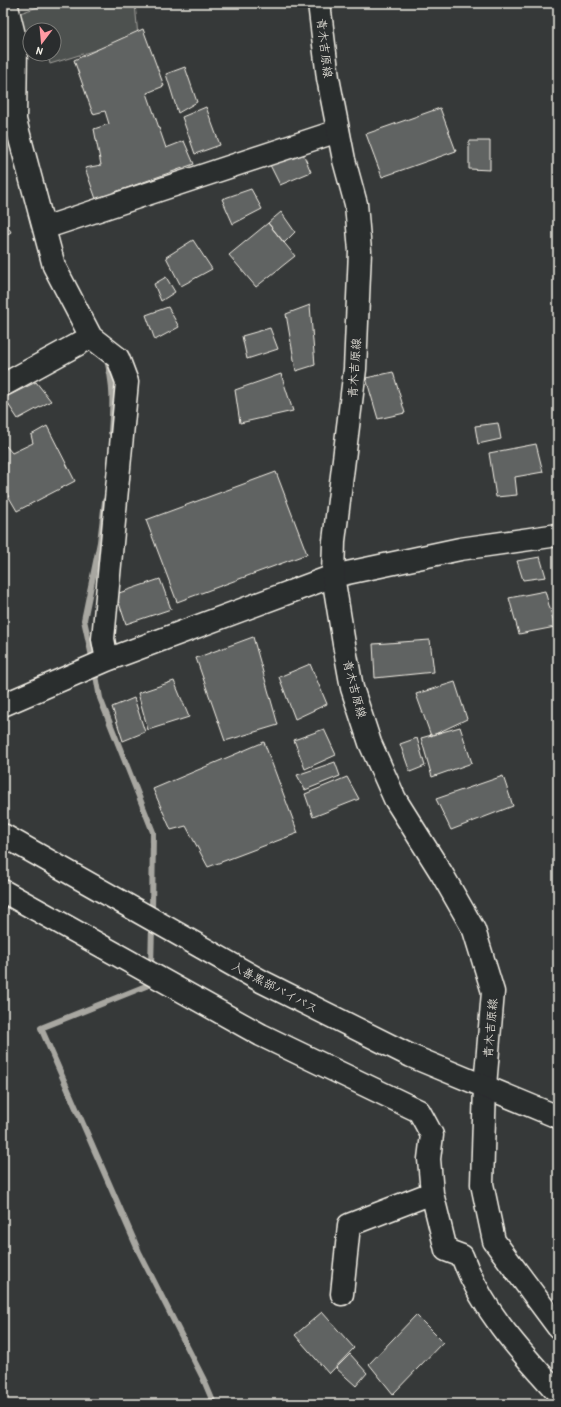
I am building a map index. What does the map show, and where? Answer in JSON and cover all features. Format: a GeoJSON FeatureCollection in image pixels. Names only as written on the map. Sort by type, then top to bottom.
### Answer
{"type":"FeatureCollection","features":[{"type":"Feature","properties":{"kind":"main road"},"geometry":{"type":"LineString","coordinates":[[6,3],[16,44],[15,120],[54,266],[91,337],[118,358],[127,382],[103,639],[107,660]]}},
{"type":"Feature","properties":{"kind":"main road","name":"青木吉原線"},"geometry":{"type":"LineString","coordinates":[[319,3],[328,78],[344,160],[356,204],[360,251],[355,369],[334,541],[333,576],[352,688],[370,743],[395,799],[442,874],[474,930],[493,992],[485,1086],[482,1184],[494,1241],[558,1327]]}},
{"type":"Feature","properties":{"kind":"main road"},"geometry":{"type":"LineString","coordinates":[[44,228],[338,131]]}},
{"type":"Feature","properties":{"kind":"main road"},"geometry":{"type":"LineString","coordinates":[[3,386],[91,337]]}},
{"type":"Feature","properties":{"kind":"main road"},"geometry":{"type":"LineString","coordinates":[[3,705],[107,660],[333,576],[460,549],[558,535]]}},
{"type":"Feature","properties":{"kind":"main road","name":"入善黒部バイパス"},"geometry":{"type":"LineString","coordinates":[[3,835],[263,982],[411,1056],[558,1117]]}},
{"type":"Feature","properties":{"kind":"main road"},"geometry":{"type":"LineString","coordinates":[[3,891],[261,1035],[419,1111],[432,1135],[429,1159],[432,1193],[446,1250],[462,1256],[469,1275],[494,1320],[558,1393]]}},
{"type":"Feature","properties":{"kind":"main road"},"geometry":{"type":"LineString","coordinates":[[342,1294],[349,1225],[432,1193]]}},
{"type":"Feature","properties":{"kind":"shaded area"},"geometry":{"type":"Polygon","coordinates":[[[50,3],[135,3],[138,37],[62,60],[62,22],[22,22],[22,43],[17,14],[50,3]]]}},
{"type":"Feature","properties":{"kind":"building"},"geometry":{"type":"Polygon","coordinates":[[[143,29],[164,86],[147,93],[166,148],[184,141],[194,164],[96,199],[85,168],[101,165],[94,129],[109,124],[105,111],[93,114],[74,60],[143,29]]]}},
{"type":"Feature","properties":{"kind":"building"},"geometry":{"type":"Polygon","coordinates":[[[185,67],[197,102],[178,113],[166,74],[185,67]]]}},
{"type":"Feature","properties":{"kind":"building"},"geometry":{"type":"Polygon","coordinates":[[[206,107],[220,145],[195,154],[182,117],[206,107]]]}},
{"type":"Feature","properties":{"kind":"building"},"geometry":{"type":"Polygon","coordinates":[[[440,108],[456,151],[382,177],[366,134],[440,108]]]}},
{"type":"Feature","properties":{"kind":"building"},"geometry":{"type":"Polygon","coordinates":[[[469,141],[490,141],[490,170],[469,169],[469,141]]]}},
{"type":"Feature","properties":{"kind":"building"},"geometry":{"type":"Polygon","coordinates":[[[302,151],[311,172],[280,185],[270,165],[302,151]]]}},
{"type":"Feature","properties":{"kind":"building"},"geometry":{"type":"Polygon","coordinates":[[[251,189],[262,209],[233,224],[222,199],[251,189]]]}},
{"type":"Feature","properties":{"kind":"building"},"geometry":{"type":"Polygon","coordinates":[[[281,212],[295,232],[284,243],[268,223],[281,212]]]}},
{"type":"Feature","properties":{"kind":"building"},"geometry":{"type":"Polygon","coordinates":[[[3,218],[11,232],[3,237],[3,218]]]}},
{"type":"Feature","properties":{"kind":"building"},"geometry":{"type":"Polygon","coordinates":[[[268,223],[295,256],[256,287],[229,255],[268,223]]]}},
{"type":"Feature","properties":{"kind":"building"},"geometry":{"type":"Polygon","coordinates":[[[193,240],[212,269],[181,286],[166,257],[193,240]]]}},
{"type":"Feature","properties":{"kind":"building"},"geometry":{"type":"Polygon","coordinates":[[[166,277],[175,292],[161,301],[154,284],[166,277]]]}},
{"type":"Feature","properties":{"kind":"building"},"geometry":{"type":"Polygon","coordinates":[[[310,305],[315,365],[296,371],[286,314],[310,305]]]}},
{"type":"Feature","properties":{"kind":"building"},"geometry":{"type":"Polygon","coordinates":[[[168,307],[179,327],[155,340],[146,315],[168,307]]]}},
{"type":"Feature","properties":{"kind":"building"},"geometry":{"type":"Polygon","coordinates":[[[270,328],[278,349],[247,359],[242,336],[270,328]]]}},
{"type":"Feature","properties":{"kind":"building"},"geometry":{"type":"Polygon","coordinates":[[[393,372],[405,413],[378,419],[366,378],[393,372]]]}},
{"type":"Feature","properties":{"kind":"building"},"geometry":{"type":"Polygon","coordinates":[[[281,374],[293,411],[240,423],[235,390],[281,374]]]}},
{"type":"Feature","properties":{"kind":"building"},"geometry":{"type":"Polygon","coordinates":[[[36,382],[51,401],[18,419],[4,398],[36,382]]]}},
{"type":"Feature","properties":{"kind":"building"},"geometry":{"type":"Polygon","coordinates":[[[498,423],[501,439],[478,444],[475,426],[498,423]]]}},
{"type":"Feature","properties":{"kind":"building"},"geometry":{"type":"Polygon","coordinates":[[[47,426],[75,481],[17,511],[3,487],[3,447],[6,446],[12,453],[33,443],[31,435],[47,426]]]}},
{"type":"Feature","properties":{"kind":"building"},"geometry":{"type":"Polygon","coordinates":[[[536,444],[543,472],[515,477],[517,495],[496,497],[489,453],[536,444]]]}},
{"type":"Feature","properties":{"kind":"building"},"geometry":{"type":"Polygon","coordinates":[[[276,472],[307,554],[177,602],[146,520],[276,472]]]}},
{"type":"Feature","properties":{"kind":"building"},"geometry":{"type":"Polygon","coordinates":[[[540,557],[546,577],[523,580],[517,561],[540,557]]]}},
{"type":"Feature","properties":{"kind":"building"},"geometry":{"type":"Polygon","coordinates":[[[160,579],[171,609],[126,624],[116,594],[160,579]]]}},
{"type":"Feature","properties":{"kind":"building"},"geometry":{"type":"Polygon","coordinates":[[[545,591],[555,627],[519,634],[509,598],[545,591]]]}},
{"type":"Feature","properties":{"kind":"building"},"geometry":{"type":"Polygon","coordinates":[[[253,637],[278,725],[225,741],[196,658],[253,637]]]}},
{"type":"Feature","properties":{"kind":"building"},"geometry":{"type":"Polygon","coordinates":[[[430,640],[434,672],[375,678],[373,644],[430,640]]]}},
{"type":"Feature","properties":{"kind":"building"},"geometry":{"type":"Polygon","coordinates":[[[310,664],[327,704],[295,719],[279,677],[310,664]]]}},
{"type":"Feature","properties":{"kind":"building"},"geometry":{"type":"Polygon","coordinates":[[[174,681],[189,717],[148,730],[138,693],[174,681]]]}},
{"type":"Feature","properties":{"kind":"building"},"geometry":{"type":"Polygon","coordinates":[[[455,682],[467,719],[431,736],[416,694],[455,682]]]}},
{"type":"Feature","properties":{"kind":"building"},"geometry":{"type":"Polygon","coordinates":[[[134,698],[145,732],[123,741],[112,707],[134,698]]]}},
{"type":"Feature","properties":{"kind":"building"},"geometry":{"type":"Polygon","coordinates":[[[460,727],[472,763],[432,777],[421,738],[460,727]]]}},
{"type":"Feature","properties":{"kind":"building"},"geometry":{"type":"Polygon","coordinates":[[[324,729],[336,755],[305,769],[294,740],[324,729]]]}},
{"type":"Feature","properties":{"kind":"building"},"geometry":{"type":"Polygon","coordinates":[[[417,738],[425,766],[410,772],[400,744],[417,738]]]}},
{"type":"Feature","properties":{"kind":"building"},"geometry":{"type":"Polygon","coordinates":[[[264,742],[298,833],[208,867],[186,826],[171,830],[153,789],[264,742]]]}},
{"type":"Feature","properties":{"kind":"building"},"geometry":{"type":"Polygon","coordinates":[[[335,762],[340,776],[305,790],[297,775],[335,762]]]}},
{"type":"Feature","properties":{"kind":"building"},"geometry":{"type":"Polygon","coordinates":[[[503,776],[513,806],[451,830],[436,799],[503,776]]]}},
{"type":"Feature","properties":{"kind":"building"},"geometry":{"type":"Polygon","coordinates":[[[347,777],[359,799],[313,817],[305,794],[347,777]]]}},
{"type":"Feature","properties":{"kind":"building"},"geometry":{"type":"Polygon","coordinates":[[[322,1312],[354,1348],[329,1374],[295,1335],[322,1312]]]}},
{"type":"Feature","properties":{"kind":"building"},"geometry":{"type":"Polygon","coordinates":[[[416,1315],[443,1342],[393,1394],[369,1364],[416,1315]]]}},
{"type":"Feature","properties":{"kind":"building"},"geometry":{"type":"Polygon","coordinates":[[[350,1354],[367,1373],[356,1386],[336,1368],[350,1354]]]}},
{"type":"Feature","properties":{"kind":"waterway"},"geometry":{"type":"LineString","coordinates":[[106,357],[109,366],[112,394],[111,432]]}},
{"type":"Feature","properties":{"kind":"waterway"},"geometry":{"type":"LineString","coordinates":[[93,661],[84,620],[100,542],[105,501]]}},
{"type":"Feature","properties":{"kind":"waterway"},"geometry":{"type":"LineString","coordinates":[[95,670],[100,698],[153,832],[152,914]]}},
{"type":"Feature","properties":{"kind":"waterway"},"geometry":{"type":"LineString","coordinates":[[151,968],[152,924]]}},
{"type":"Feature","properties":{"kind":"waterway"},"geometry":{"type":"LineString","coordinates":[[151,980],[151,984],[41,1028],[139,1252],[203,1378],[214,1404]]}}]}
